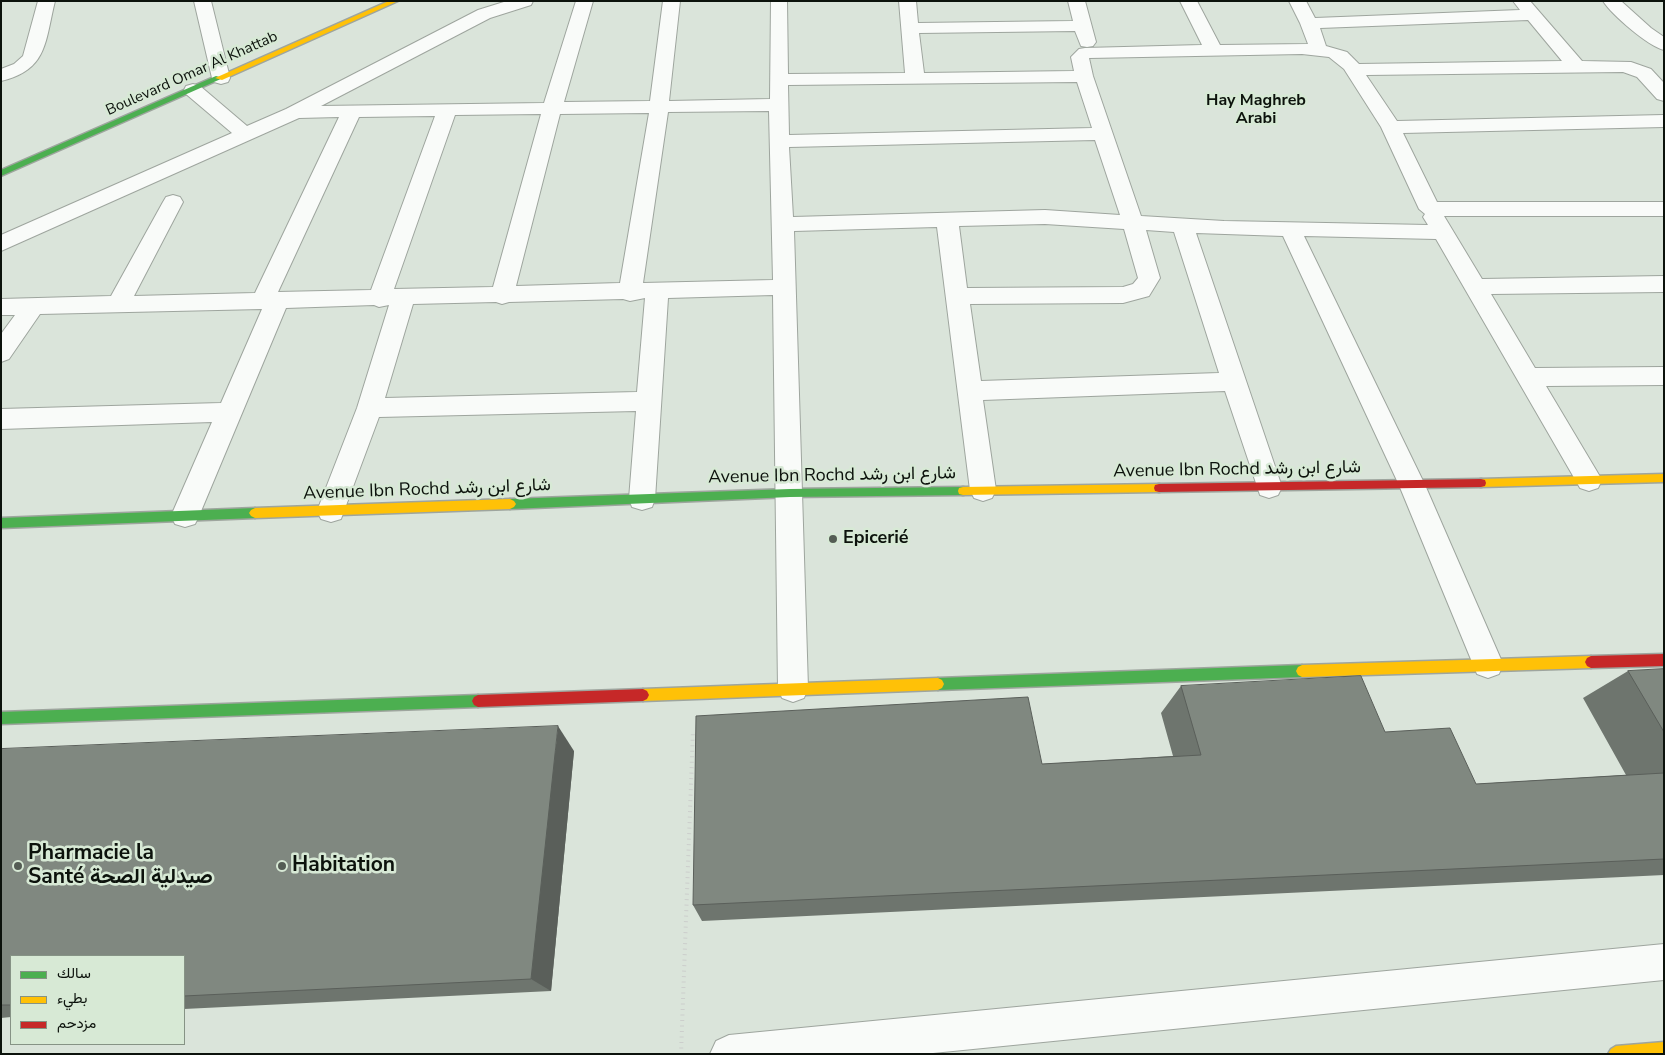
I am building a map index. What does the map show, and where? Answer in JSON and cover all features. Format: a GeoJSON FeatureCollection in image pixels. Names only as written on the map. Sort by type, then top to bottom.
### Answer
{"type":"FeatureCollection","features":[{"type":"Feature","properties":{"kind":"street"},"geometry":{"type":"LineString","coordinates":[[1,76],[20,68],[31,58],[47,1]]}},
{"type":"Feature","properties":{"kind":"street"},"geometry":{"type":"LineString","coordinates":[[202,1],[220,73]]}},
{"type":"Feature","properties":{"kind":"street","name":"Boulevard Omar Al Khattab"},"geometry":{"type":"LineString","coordinates":[[1,173],[193,90],[220,73],[371,1]]}},
{"type":"Feature","properties":{"kind":"street","name":"Boulevard Omar Al Khattab"},"geometry":{"type":"LineString","coordinates":[[1,162],[395,1]]}},
{"type":"Feature","properties":{"kind":"street"},"geometry":{"type":"LineString","coordinates":[[1,244],[293,112],[484,14],[524,1]]}},
{"type":"Feature","properties":{"kind":"street"},"geometry":{"type":"LineString","coordinates":[[502,296],[552,109],[585,1]]}},
{"type":"Feature","properties":{"kind":"street"},"geometry":{"type":"LineString","coordinates":[[630,293],[659,108],[672,1]]}},
{"type":"Feature","properties":{"kind":"street"},"geometry":{"type":"LineString","coordinates":[[779,1],[779,141],[785,287],[793,688]]}},
{"type":"Feature","properties":{"kind":"street"},"geometry":{"type":"LineString","coordinates":[[907,1],[915,78]]}},
{"type":"Feature","properties":{"kind":"street"},"geometry":{"type":"LineString","coordinates":[[1076,1],[1090,53]]}},
{"type":"Feature","properties":{"kind":"street"},"geometry":{"type":"LineString","coordinates":[[1188,1],[1214,51]]}},
{"type":"Feature","properties":{"kind":"street"},"geometry":{"type":"LineString","coordinates":[[1297,1],[1309,22],[1319,50]]}},
{"type":"Feature","properties":{"kind":"street"},"geometry":{"type":"LineString","coordinates":[[1521,1],[1576,66]]}},
{"type":"Feature","properties":{"kind":"street"},"geometry":{"type":"LineString","coordinates":[[1611,1],[1645,32],[1664,45]]}},
{"type":"Feature","properties":{"kind":"street"},"geometry":{"type":"LineString","coordinates":[[1309,22],[1533,15]]}},
{"type":"Feature","properties":{"kind":"street"},"geometry":{"type":"LineString","coordinates":[[910,28],[1083,26]]}},
{"type":"Feature","properties":{"kind":"street"},"geometry":{"type":"LineString","coordinates":[[957,296],[1123,295],[1141,290],[1149,278],[1084,76],[1080,57],[1085,53],[1319,50],[1341,56],[1353,70],[1391,127],[1442,232],[1589,480]]}},
{"type":"Feature","properties":{"kind":"street"},"geometry":{"type":"LineString","coordinates":[[1353,70],[1612,65],[1634,68],[1652,80],[1664,94]]}},
{"type":"Feature","properties":{"kind":"street"},"geometry":{"type":"LineString","coordinates":[[779,80],[1084,76]]}},
{"type":"Feature","properties":{"kind":"street"},"geometry":{"type":"LineString","coordinates":[[193,90],[245,134]]}},
{"type":"Feature","properties":{"kind":"street"},"geometry":{"type":"LineString","coordinates":[[293,112],[659,108],[779,104]]}},
{"type":"Feature","properties":{"kind":"street"},"geometry":{"type":"LineString","coordinates":[[379,299],[447,110]]}},
{"type":"Feature","properties":{"kind":"street"},"geometry":{"type":"LineString","coordinates":[[185,516],[230,412],[269,301],[352,111]]}},
{"type":"Feature","properties":{"kind":"street"},"geometry":{"type":"LineString","coordinates":[[1391,127],[1664,121]]}},
{"type":"Feature","properties":{"kind":"street"},"geometry":{"type":"LineString","coordinates":[[779,141],[1102,134]]}},
{"type":"Feature","properties":{"kind":"street"},"geometry":{"type":"LineString","coordinates":[[118,304],[173,202]]}},
{"type":"Feature","properties":{"kind":"street"},"geometry":{"type":"LineString","coordinates":[[1430,209],[1664,209]]}},
{"type":"Feature","properties":{"kind":"street"},"geometry":{"type":"LineString","coordinates":[[783,224],[1046,217],[1183,226],[1442,232]]}},
{"type":"Feature","properties":{"kind":"street"},"geometry":{"type":"LineString","coordinates":[[948,220],[982,490]]}},
{"type":"Feature","properties":{"kind":"street"},"geometry":{"type":"LineString","coordinates":[[1183,226],[1269,487]]}},
{"type":"Feature","properties":{"kind":"street"},"geometry":{"type":"LineString","coordinates":[[1290,229],[1412,485],[1488,664]]}},
{"type":"Feature","properties":{"kind":"street"},"geometry":{"type":"LineString","coordinates":[[1474,287],[1664,284]]}},
{"type":"Feature","properties":{"kind":"street"},"geometry":{"type":"LineString","coordinates":[[1,307],[630,293],[785,287]]}},
{"type":"Feature","properties":{"kind":"street"},"geometry":{"type":"LineString","coordinates":[[642,499],[657,292]]}},
{"type":"Feature","properties":{"kind":"street"},"geometry":{"type":"LineString","coordinates":[[331,511],[370,408],[404,298]]}},
{"type":"Feature","properties":{"kind":"street"},"geometry":{"type":"LineString","coordinates":[[1,353],[33,306]]}},
{"type":"Feature","properties":{"kind":"street"},"geometry":{"type":"LineString","coordinates":[[1527,376],[1664,376]]}},
{"type":"Feature","properties":{"kind":"street"},"geometry":{"type":"LineString","coordinates":[[970,391],[1235,382]]}},
{"type":"Feature","properties":{"kind":"street"},"geometry":{"type":"LineString","coordinates":[[370,408],[648,401]]}},
{"type":"Feature","properties":{"kind":"street"},"geometry":{"type":"LineString","coordinates":[[1,419],[230,412]]}},
{"type":"Feature","properties":{"kind":"street","name":"Avenue Ibn Rochd شارع ابن رشد"},"geometry":{"type":"LineString","coordinates":[[1,523],[790,493],[1412,485],[1664,478]]}},
{"type":"Feature","properties":{"kind":"street"},"geometry":{"type":"LineString","coordinates":[[1,718],[793,688],[1488,664],[1664,660]]}},
{"type":"Feature","properties":{"kind":"street"},"geometry":{"type":"LineString","coordinates":[[729,1054],[1664,962]]}},
{"type":"Feature","properties":{"kind":"street"},"geometry":{"type":"LineString","coordinates":[[1616,1054],[1664,1050]]}},
{"type":"Feature","properties":{"kind":"path"},"geometry":{"type":"LineString","coordinates":[[681,1054],[694,692]]}},
{"type":"Feature","properties":{"kind":"building"},"geometry":{"type":"Polygon","coordinates":[[[1664,669],[1664,732],[1628,671],[1664,669]]]}},
{"type":"Feature","properties":{"kind":"building"},"geometry":{"type":"Polygon","coordinates":[[[1361,676],[1385,732],[1450,728],[1476,784],[1664,773],[1664,859],[693,905],[696,716],[1028,697],[1042,764],[1201,755],[1181,686],[1361,676]]]}},
{"type":"Feature","properties":{"kind":"building","name":"Habitation"},"geometry":{"type":"Polygon","coordinates":[[[558,726],[531,979],[185,996],[185,955],[10,955],[10,1005],[1,1005],[1,749],[558,726]]]}},
{"type":"Feature","properties":{"kind":"traffic: fast"},"geometry":{"type":"LineString","coordinates":[[1,173],[219,78]]}},
{"type":"Feature","properties":{"kind":"traffic: fast"},"geometry":{"type":"LineString","coordinates":[[510,504],[790,493],[963,491]]}},
{"type":"Feature","properties":{"kind":"traffic: fast"},"geometry":{"type":"LineString","coordinates":[[1,523],[255,513]]}},
{"type":"Feature","properties":{"kind":"traffic: fast"},"geometry":{"type":"LineString","coordinates":[[938,684],[1302,671]]}},
{"type":"Feature","properties":{"kind":"traffic: fast"},"geometry":{"type":"LineString","coordinates":[[1,718],[478,701]]}},
{"type":"Feature","properties":{"kind":"traffic: slow"},"geometry":{"type":"LineString","coordinates":[[219,78],[395,1]]}},
{"type":"Feature","properties":{"kind":"traffic: slow"},"geometry":{"type":"LineString","coordinates":[[1481,483],[1664,478]]}},
{"type":"Feature","properties":{"kind":"traffic: slow"},"geometry":{"type":"LineString","coordinates":[[963,491],[1159,488]]}},
{"type":"Feature","properties":{"kind":"traffic: slow"},"geometry":{"type":"LineString","coordinates":[[255,513],[510,504]]}},
{"type":"Feature","properties":{"kind":"traffic: slow"},"geometry":{"type":"LineString","coordinates":[[1302,671],[1591,662]]}},
{"type":"Feature","properties":{"kind":"traffic: slow"},"geometry":{"type":"LineString","coordinates":[[643,695],[938,684]]}},
{"type":"Feature","properties":{"kind":"traffic: slow"},"geometry":{"type":"LineString","coordinates":[[1616,1054],[1664,1050]]}},
{"type":"Feature","properties":{"kind":"traffic: jam"},"geometry":{"type":"LineString","coordinates":[[1159,488],[1481,483]]}},
{"type":"Feature","properties":{"kind":"traffic: jam"},"geometry":{"type":"LineString","coordinates":[[1591,662],[1664,660]]}},
{"type":"Feature","properties":{"kind":"traffic: jam"},"geometry":{"type":"LineString","coordinates":[[478,701],[643,695]]}},
{"type":"Feature","properties":{"kind":"place","name":"Epicerié"},"geometry":{"type":"Point","coordinates":[833,539]}},
{"type":"Feature","properties":{"kind":"place","name":"Pharmacie la Santé صيدلية الصحة"},"geometry":{"type":"Point","coordinates":[18,866]}},
{"type":"Feature","properties":{"kind":"place","name":"Habitation"},"geometry":{"type":"Point","coordinates":[282,866]}},
{"type":"Feature","properties":{"kind":"district","name":"Hay Maghreb Arabi"},"geometry":{"type":"Point","coordinates":[1256,110]}}]}
